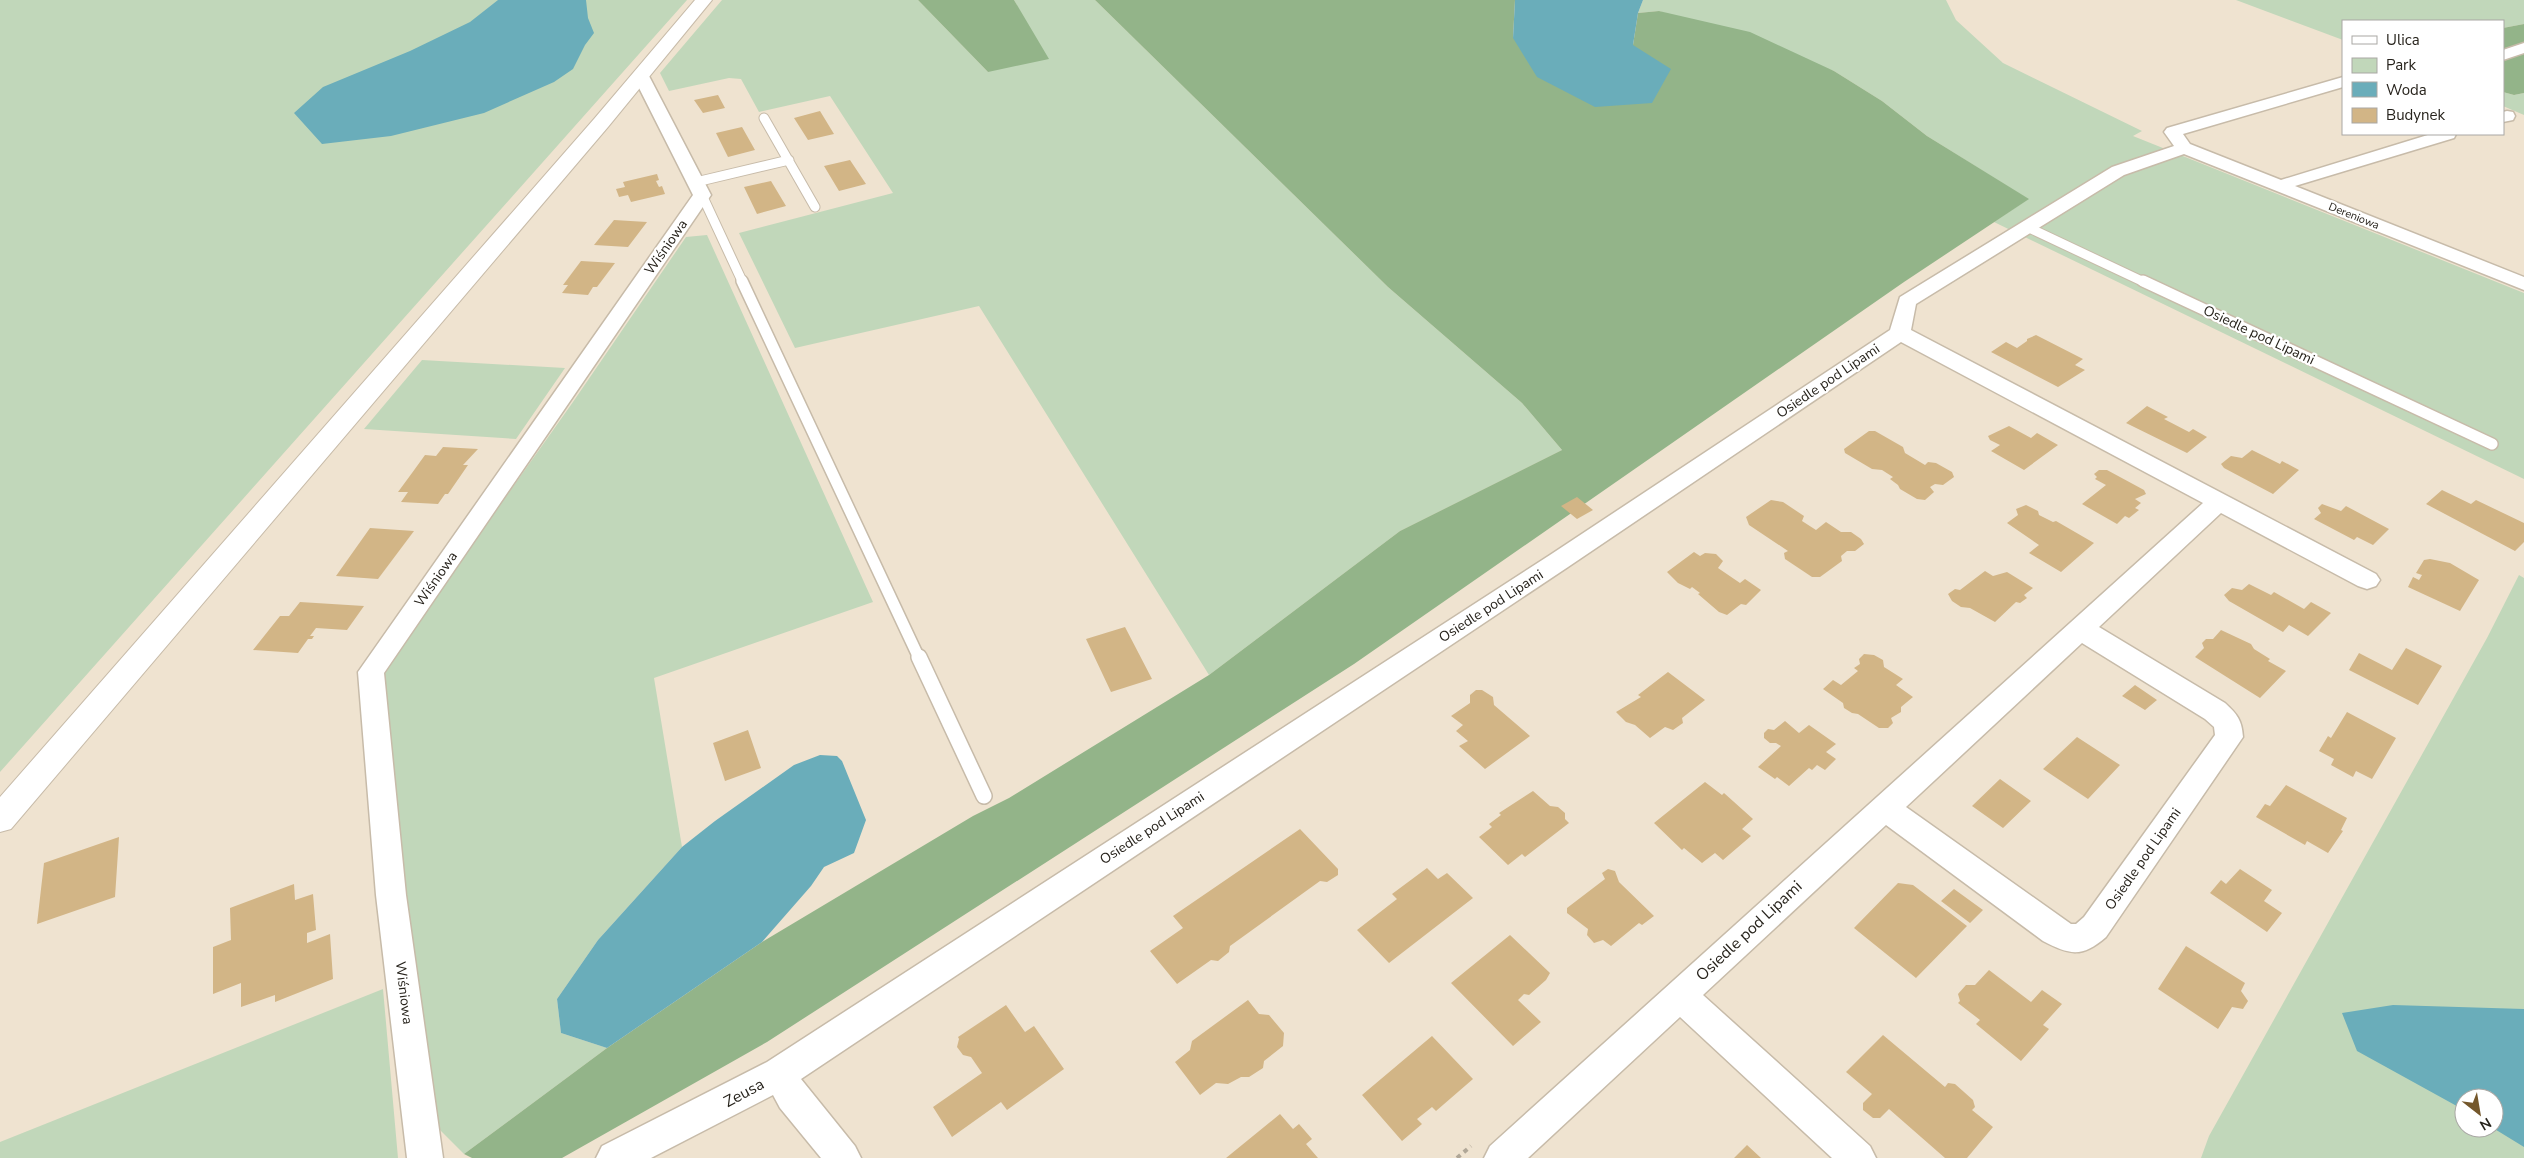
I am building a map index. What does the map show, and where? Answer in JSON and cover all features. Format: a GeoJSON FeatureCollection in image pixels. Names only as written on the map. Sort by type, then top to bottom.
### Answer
{"type":"FeatureCollection","features":[{"type":"Feature","properties":{"kind":"street"},"geometry":{"type":"LineString","coordinates":[[0,819],[641,76],[704,0]]}},
{"type":"Feature","properties":{"kind":"street"},"geometry":{"type":"LineString","coordinates":[[2504,55],[2524,48]]}},
{"type":"Feature","properties":{"kind":"street"},"geometry":{"type":"LineString","coordinates":[[641,76],[699,188]]}},
{"type":"Feature","properties":{"kind":"street"},"geometry":{"type":"LineString","coordinates":[[2342,82],[2173,132],[2184,148],[2118,171],[2025,226],[1907,301],[1900,333],[2367,580]]}},
{"type":"Feature","properties":{"kind":"street"},"geometry":{"type":"LineString","coordinates":[[2283,188],[2289,182],[2445,135]]}},
{"type":"Feature","properties":{"kind":"street","name":"Dereniowa"},"geometry":{"type":"LineString","coordinates":[[2184,148],[2524,284]]}},
{"type":"Feature","properties":{"kind":"street","name":"Wiśniowa"},"geometry":{"type":"LineString","coordinates":[[426,1158],[391,895],[371,672],[699,188]]}},
{"type":"Feature","properties":{"kind":"street","name":"Osiedle pod Lipami"},"geometry":{"type":"LineString","coordinates":[[779,1074],[1568,556],[1900,333]]}},
{"type":"Feature","properties":{"kind":"street","name":"Osiedle pod Lipami"},"geometry":{"type":"LineString","coordinates":[[1502,1158],[2079,628],[2219,502]]}},
{"type":"Feature","properties":{"kind":"street","name":"Osiedle pod Lipami"},"geometry":{"type":"LineString","coordinates":[[1884,807],[2054,931],[2068,938],[2082,938],[2095,928],[2229,737],[2228,724],[2215,712],[2079,628]]}},
{"type":"Feature","properties":{"kind":"street"},"geometry":{"type":"LineString","coordinates":[[1679,995],[1858,1158]]}},
{"type":"Feature","properties":{"kind":"street","name":"Zeusa"},"geometry":{"type":"LineString","coordinates":[[614,1158],[779,1074],[792,1096],[843,1158]]}},
{"type":"Feature","properties":{"kind":"lane"},"geometry":{"type":"LineString","coordinates":[[764,118],[815,207]]}},
{"type":"Feature","properties":{"kind":"lane"},"geometry":{"type":"LineString","coordinates":[[788,160],[699,188],[984,796]]}},
{"type":"Feature","properties":{"kind":"lane","name":"Osiedle pod Lipami"},"geometry":{"type":"LineString","coordinates":[[2025,226],[2492,444]]}},
{"type":"Feature","properties":{"kind":"green space"},"geometry":{"type":"Polygon","coordinates":[[[0,0],[687,0],[0,772],[0,0]]]}},
{"type":"Feature","properties":{"kind":"green space"},"geometry":{"type":"Polygon","coordinates":[[[722,0],[918,0],[988,72],[1021,13],[1014,0],[1095,0],[1388,287],[1522,403],[1562,450],[1400,531],[1209,675],[979,306],[795,348],[739,233],[893,193],[830,96],[759,112],[741,79],[729,78],[669,91],[660,73],[722,0]]]}},
{"type":"Feature","properties":{"kind":"green space"},"geometry":{"type":"Polygon","coordinates":[[[918,0],[1014,0],[1049,59],[988,72],[918,0]]]}},
{"type":"Feature","properties":{"kind":"green space"},"geometry":{"type":"Polygon","coordinates":[[[1095,0],[1515,0],[1513,38],[1633,45],[1638,13],[1659,11],[1750,32],[1834,71],[1882,101],[1927,136],[2029,199],[1904,282],[1354,664],[767,1042],[562,1158],[472,1158],[464,1154],[607,1048],[762,942],[973,816],[1009,798],[1209,675],[1400,531],[1562,450],[1522,403],[1388,287],[1095,0]]]}},
{"type":"Feature","properties":{"kind":"green space"},"geometry":{"type":"Polygon","coordinates":[[[1643,0],[1946,0],[1956,20],[2003,63],[2142,131],[2133,136],[2524,293],[2524,479],[1994,222],[2028,199],[1927,136],[1882,101],[1834,71],[1659,11],[1638,13],[1643,0]]]}},
{"type":"Feature","properties":{"kind":"green space"},"geometry":{"type":"Polygon","coordinates":[[[2236,0],[2524,0],[2524,24],[2504,28],[2504,20],[2342,20],[2342,40],[2236,0]]]}},
{"type":"Feature","properties":{"kind":"green space"},"geometry":{"type":"Polygon","coordinates":[[[2524,24],[2524,93],[2514,95],[2504,92],[2504,28],[2524,24]]]}},
{"type":"Feature","properties":{"kind":"green space"},"geometry":{"type":"Polygon","coordinates":[[[2504,92],[2514,95],[2524,93],[2524,115],[2504,106],[2504,92]]]}},
{"type":"Feature","properties":{"kind":"green space"},"geometry":{"type":"Polygon","coordinates":[[[707,235],[873,602],[654,678],[682,847],[598,940],[557,999],[561,1033],[607,1048],[464,1154],[425,1115],[383,670],[573,402],[686,237],[707,235]]]}},
{"type":"Feature","properties":{"kind":"green space"},"geometry":{"type":"Polygon","coordinates":[[[422,360],[565,368],[516,439],[364,429],[422,360]]]}},
{"type":"Feature","properties":{"kind":"green space"},"geometry":{"type":"Polygon","coordinates":[[[2519,575],[2524,578],[2524,1158],[2201,1158],[2209,1136],[2487,638],[2519,575]]]}},
{"type":"Feature","properties":{"kind":"green space"},"geometry":{"type":"Polygon","coordinates":[[[383,989],[398,1158],[0,1158],[0,1142],[383,989]]]}},
{"type":"Feature","properties":{"kind":"water"},"geometry":{"type":"Polygon","coordinates":[[[498,0],[586,0],[588,18],[594,33],[585,45],[573,69],[554,82],[484,113],[391,136],[322,144],[294,113],[323,87],[410,51],[470,22],[498,0]]]}},
{"type":"Feature","properties":{"kind":"water"},"geometry":{"type":"Polygon","coordinates":[[[1515,0],[1643,0],[1638,13],[1633,45],[1671,69],[1652,103],[1595,107],[1537,77],[1513,38],[1515,0]]]}},
{"type":"Feature","properties":{"kind":"water"},"geometry":{"type":"Polygon","coordinates":[[[820,755],[837,756],[842,761],[866,820],[854,853],[824,867],[811,886],[762,942],[607,1048],[561,1033],[557,999],[598,940],[682,847],[794,765],[820,755]]]}},
{"type":"Feature","properties":{"kind":"water"},"geometry":{"type":"Polygon","coordinates":[[[2393,1005],[2524,1009],[2524,1147],[2504,1135],[2504,1088],[2454,1088],[2454,1104],[2357,1051],[2342,1013],[2393,1005]]]}},
{"type":"Feature","properties":{"kind":"building"},"geometry":{"type":"Polygon","coordinates":[[[718,95],[725,108],[703,113],[694,100],[718,95]]]}},
{"type":"Feature","properties":{"kind":"building"},"geometry":{"type":"Polygon","coordinates":[[[820,111],[834,134],[808,140],[794,118],[820,111]]]}},
{"type":"Feature","properties":{"kind":"building"},"geometry":{"type":"Polygon","coordinates":[[[742,127],[755,150],[728,157],[716,133],[742,127]]]}},
{"type":"Feature","properties":{"kind":"building"},"geometry":{"type":"Polygon","coordinates":[[[850,160],[866,184],[839,191],[824,166],[850,160]]]}},
{"type":"Feature","properties":{"kind":"building"},"geometry":{"type":"Polygon","coordinates":[[[657,174],[659,180],[656,181],[659,187],[662,186],[665,194],[631,202],[628,195],[619,197],[616,189],[625,187],[623,182],[657,174]]]}},
{"type":"Feature","properties":{"kind":"building"},"geometry":{"type":"Polygon","coordinates":[[[771,181],[786,206],[757,214],[744,187],[771,181]]]}},
{"type":"Feature","properties":{"kind":"building"},"geometry":{"type":"Polygon","coordinates":[[[614,220],[647,222],[628,247],[594,245],[614,220]]]}},
{"type":"Feature","properties":{"kind":"building"},"geometry":{"type":"Polygon","coordinates":[[[581,261],[615,263],[597,287],[593,287],[588,295],[562,293],[568,285],[563,285],[581,261]]]}},
{"type":"Feature","properties":{"kind":"building"},"geometry":{"type":"Polygon","coordinates":[[[2036,335],[2083,359],[2075,365],[2085,370],[2058,387],[1991,352],[2006,342],[2017,348],[2027,339],[2036,335]]]}},
{"type":"Feature","properties":{"kind":"building"},"geometry":{"type":"Polygon","coordinates":[[[2147,406],[2168,417],[2164,419],[2189,432],[2193,429],[2207,437],[2187,453],[2126,423],[2147,406]]]}},
{"type":"Feature","properties":{"kind":"building"},"geometry":{"type":"Polygon","coordinates":[[[2009,426],[2031,438],[2037,433],[2058,445],[2024,470],[1991,451],[2000,445],[1990,440],[1988,436],[2009,426]]]}},
{"type":"Feature","properties":{"kind":"building"},"geometry":{"type":"Polygon","coordinates":[[[1869,431],[1875,431],[1903,447],[1905,453],[1925,465],[1928,462],[1936,463],[1952,472],[1954,477],[1943,485],[1935,484],[1930,487],[1934,492],[1925,500],[1917,499],[1900,489],[1890,479],[1893,477],[1882,470],[1872,469],[1845,453],[1844,449],[1869,431]]]}},
{"type":"Feature","properties":{"kind":"building"},"geometry":{"type":"Polygon","coordinates":[[[443,447],[478,449],[463,465],[468,465],[448,494],[445,494],[438,504],[401,502],[408,492],[398,492],[425,455],[436,456],[443,447]]]}},
{"type":"Feature","properties":{"kind":"building"},"geometry":{"type":"Polygon","coordinates":[[[2252,450],[2280,464],[2282,461],[2299,470],[2273,494],[2224,468],[2221,464],[2231,456],[2242,458],[2252,450]]]}},
{"type":"Feature","properties":{"kind":"building"},"geometry":{"type":"Polygon","coordinates":[[[2099,470],[2107,470],[2144,490],[2146,494],[2135,499],[2141,503],[2135,508],[2139,510],[2129,518],[2125,516],[2117,524],[2082,504],[2106,485],[2095,479],[2097,477],[2094,474],[2099,470]]]}},
{"type":"Feature","properties":{"kind":"building"},"geometry":{"type":"Polygon","coordinates":[[[2442,490],[2471,504],[2476,500],[2524,523],[2524,542],[2515,551],[2426,504],[2442,490]]]}},
{"type":"Feature","properties":{"kind":"building"},"geometry":{"type":"Polygon","coordinates":[[[1577,497],[1593,510],[1577,519],[1561,506],[1577,497]]]}},
{"type":"Feature","properties":{"kind":"building"},"geometry":{"type":"Polygon","coordinates":[[[1771,500],[1783,502],[1804,516],[1802,521],[1816,530],[1826,522],[1841,532],[1851,532],[1861,539],[1864,544],[1855,551],[1847,551],[1841,556],[1842,561],[1820,577],[1812,577],[1785,559],[1784,553],[1788,551],[1749,525],[1746,517],[1771,500]]]}},
{"type":"Feature","properties":{"kind":"building"},"geometry":{"type":"Polygon","coordinates":[[[2322,504],[2341,511],[2346,506],[2389,529],[2373,545],[2357,537],[2354,540],[2314,519],[2321,513],[2318,508],[2322,504]]]}},
{"type":"Feature","properties":{"kind":"building"},"geometry":{"type":"Polygon","coordinates":[[[2026,505],[2038,511],[2039,515],[2053,522],[2056,521],[2094,543],[2061,572],[2029,553],[2039,545],[2007,523],[2018,515],[2016,509],[2026,505]]]}},
{"type":"Feature","properties":{"kind":"building"},"geometry":{"type":"Polygon","coordinates":[[[370,528],[414,531],[378,579],[336,576],[370,528]]]}},
{"type":"Feature","properties":{"kind":"building"},"geometry":{"type":"Polygon","coordinates":[[[1694,552],[1700,556],[1705,553],[1716,554],[1723,561],[1718,568],[1740,583],[1745,579],[1761,590],[1746,605],[1741,604],[1727,615],[1719,612],[1698,594],[1700,593],[1692,587],[1690,589],[1678,583],[1667,572],[1694,552]]]}},
{"type":"Feature","properties":{"kind":"building"},"geometry":{"type":"Polygon","coordinates":[[[2430,559],[2450,563],[2479,580],[2460,611],[2408,587],[2413,577],[2419,580],[2422,575],[2416,573],[2424,560],[2430,559]]]}},
{"type":"Feature","properties":{"kind":"building"},"geometry":{"type":"Polygon","coordinates":[[[1985,571],[1993,576],[2007,572],[2033,588],[2024,595],[2027,598],[2020,603],[2016,602],[1995,622],[1970,608],[1961,607],[1952,601],[1948,594],[1955,589],[1960,590],[1985,571]]]}},
{"type":"Feature","properties":{"kind":"building"},"geometry":{"type":"Polygon","coordinates":[[[2249,584],[2271,595],[2274,592],[2304,609],[2311,602],[2331,613],[2308,636],[2289,625],[2283,632],[2229,601],[2224,595],[2232,588],[2242,590],[2249,584]]]}},
{"type":"Feature","properties":{"kind":"building"},"geometry":{"type":"Polygon","coordinates":[[[300,602],[364,606],[347,630],[316,628],[310,636],[314,636],[312,639],[308,639],[298,653],[253,650],[280,616],[289,616],[300,602]]]}},
{"type":"Feature","properties":{"kind":"building"},"geometry":{"type":"Polygon","coordinates":[[[1125,627],[1152,679],[1111,692],[1086,639],[1125,627]]]}},
{"type":"Feature","properties":{"kind":"building"},"geometry":{"type":"Polygon","coordinates":[[[2221,630],[2251,644],[2254,649],[2270,659],[2268,661],[2286,671],[2260,698],[2195,657],[2204,648],[2202,643],[2206,639],[2213,639],[2221,630]]]}},
{"type":"Feature","properties":{"kind":"building"},"geometry":{"type":"Polygon","coordinates":[[[2406,648],[2442,666],[2418,705],[2349,670],[2359,653],[2392,670],[2406,648]]]}},
{"type":"Feature","properties":{"kind":"building"},"geometry":{"type":"Polygon","coordinates":[[[1864,654],[1874,655],[1883,660],[1884,667],[1903,679],[1896,685],[1913,697],[1901,707],[1901,712],[1891,718],[1893,723],[1888,728],[1879,728],[1858,714],[1852,713],[1844,708],[1843,703],[1823,689],[1833,680],[1841,685],[1858,671],[1854,668],[1860,664],[1859,659],[1864,654]]]}},
{"type":"Feature","properties":{"kind":"building"},"geometry":{"type":"Polygon","coordinates":[[[1668,672],[1705,700],[1682,718],[1683,723],[1673,730],[1665,727],[1650,738],[1635,725],[1626,722],[1616,712],[1641,697],[1638,695],[1668,672]]]}},
{"type":"Feature","properties":{"kind":"building"},"geometry":{"type":"Polygon","coordinates":[[[2135,685],[2157,700],[2145,710],[2122,696],[2135,685]]]}},
{"type":"Feature","properties":{"kind":"building"},"geometry":{"type":"Polygon","coordinates":[[[1476,690],[1482,690],[1493,697],[1494,705],[1530,736],[1485,769],[1459,746],[1468,741],[1456,731],[1463,725],[1451,716],[1470,703],[1470,695],[1476,690]]]}},
{"type":"Feature","properties":{"kind":"building"},"geometry":{"type":"Polygon","coordinates":[[[2347,712],[2396,738],[2372,779],[2356,771],[2353,777],[2331,765],[2334,759],[2319,751],[2328,736],[2331,738],[2347,712]]]}},
{"type":"Feature","properties":{"kind":"building"},"geometry":{"type":"Polygon","coordinates":[[[1785,721],[1799,733],[1809,725],[1836,744],[1826,752],[1836,759],[1825,770],[1817,765],[1812,770],[1809,768],[1789,786],[1758,767],[1781,746],[1776,743],[1770,743],[1764,738],[1764,733],[1768,729],[1774,730],[1785,721]]]}},
{"type":"Feature","properties":{"kind":"building"},"geometry":{"type":"Polygon","coordinates":[[[748,730],[761,768],[725,781],[713,743],[748,730]]]}},
{"type":"Feature","properties":{"kind":"building"},"geometry":{"type":"Polygon","coordinates":[[[2077,737],[2120,765],[2088,799],[2043,769],[2077,737]]]}},
{"type":"Feature","properties":{"kind":"building"},"geometry":{"type":"Polygon","coordinates":[[[2000,779],[2031,801],[2003,828],[1972,806],[2000,779]]]}},
{"type":"Feature","properties":{"kind":"building"},"geometry":{"type":"Polygon","coordinates":[[[1705,782],[1722,795],[1724,793],[1753,819],[1742,829],[1751,836],[1723,860],[1715,853],[1702,863],[1684,848],[1682,850],[1654,823],[1705,782]]]}},
{"type":"Feature","properties":{"kind":"building"},"geometry":{"type":"Polygon","coordinates":[[[2286,785],[2347,818],[2341,830],[2343,831],[2328,853],[2307,841],[2305,845],[2256,817],[2265,804],[2270,806],[2286,785]]]}},
{"type":"Feature","properties":{"kind":"building"},"geometry":{"type":"Polygon","coordinates":[[[1533,791],[1550,806],[1558,807],[1565,813],[1565,819],[1569,823],[1525,857],[1522,854],[1508,865],[1479,837],[1492,827],[1489,824],[1501,815],[1499,813],[1533,791]]]}},
{"type":"Feature","properties":{"kind":"building"},"geometry":{"type":"Polygon","coordinates":[[[1300,829],[1338,869],[1338,875],[1327,882],[1320,881],[1230,946],[1229,952],[1218,961],[1211,960],[1177,984],[1150,951],[1183,928],[1173,916],[1300,829]]]}},
{"type":"Feature","properties":{"kind":"building"},"geometry":{"type":"Polygon","coordinates":[[[119,837],[115,897],[37,924],[44,863],[119,837]]]}},
{"type":"Feature","properties":{"kind":"building"},"geometry":{"type":"Polygon","coordinates":[[[1427,868],[1438,879],[1447,873],[1473,898],[1389,963],[1357,930],[1397,899],[1392,894],[1427,868]]]}},
{"type":"Feature","properties":{"kind":"building"},"geometry":{"type":"Polygon","coordinates":[[[1608,869],[1615,871],[1619,882],[1654,916],[1642,925],[1639,923],[1611,946],[1603,940],[1594,943],[1587,935],[1588,929],[1567,913],[1567,908],[1605,879],[1602,873],[1608,869]]]}},
{"type":"Feature","properties":{"kind":"building"},"geometry":{"type":"Polygon","coordinates":[[[2240,869],[2272,890],[2264,901],[2282,913],[2267,932],[2210,893],[2221,880],[2226,884],[2240,869]]]}},
{"type":"Feature","properties":{"kind":"building"},"geometry":{"type":"Polygon","coordinates":[[[1898,883],[1913,885],[1967,926],[1916,978],[1854,928],[1898,883]]]}},
{"type":"Feature","properties":{"kind":"building"},"geometry":{"type":"Polygon","coordinates":[[[294,884],[295,900],[313,894],[316,930],[307,933],[307,943],[330,934],[333,979],[275,1002],[275,995],[241,1007],[241,983],[213,994],[213,947],[231,940],[230,908],[294,884]]]}},
{"type":"Feature","properties":{"kind":"building"},"geometry":{"type":"Polygon","coordinates":[[[1954,889],[1983,910],[1970,923],[1941,901],[1954,889]]]}},
{"type":"Feature","properties":{"kind":"building"},"geometry":{"type":"Polygon","coordinates":[[[1510,935],[1550,973],[1546,980],[1529,995],[1524,994],[1518,1000],[1541,1022],[1513,1046],[1451,983],[1510,935]]]}},
{"type":"Feature","properties":{"kind":"building"},"geometry":{"type":"Polygon","coordinates":[[[2186,946],[2245,983],[2241,991],[2248,1001],[2243,1009],[2232,1007],[2218,1029],[2158,989],[2186,946]]]}},
{"type":"Feature","properties":{"kind":"building"},"geometry":{"type":"Polygon","coordinates":[[[1989,970],[2031,1002],[2042,990],[2062,1004],[2043,1025],[2049,1029],[2021,1061],[1976,1024],[1980,1020],[1958,1003],[1960,1001],[1958,994],[1966,985],[1975,985],[1989,970]]]}},
{"type":"Feature","properties":{"kind":"building"},"geometry":{"type":"Polygon","coordinates":[[[1248,1000],[1259,1014],[1269,1015],[1284,1033],[1283,1046],[1264,1061],[1263,1068],[1249,1077],[1241,1077],[1228,1084],[1216,1083],[1200,1095],[1175,1062],[1190,1050],[1192,1041],[1248,1000]]]}},
{"type":"Feature","properties":{"kind":"building"},"geometry":{"type":"Polygon","coordinates":[[[1006,1005],[1025,1032],[1034,1026],[1064,1069],[1007,1110],[1001,1102],[952,1137],[933,1107],[982,1073],[971,1057],[963,1055],[957,1047],[958,1037],[1006,1005]]]}},
{"type":"Feature","properties":{"kind":"building"},"geometry":{"type":"Polygon","coordinates":[[[1883,1035],[1945,1087],[1948,1083],[1955,1084],[1973,1100],[1975,1107],[1972,1110],[1993,1127],[1967,1158],[1945,1158],[1889,1109],[1880,1118],[1873,1118],[1863,1110],[1863,1103],[1872,1094],[1846,1072],[1883,1035]]]}},
{"type":"Feature","properties":{"kind":"building"},"geometry":{"type":"Polygon","coordinates":[[[1432,1036],[1473,1079],[1436,1111],[1432,1107],[1417,1119],[1422,1124],[1402,1141],[1362,1095],[1432,1036]]]}},
{"type":"Feature","properties":{"kind":"building"},"geometry":{"type":"Polygon","coordinates":[[[1280,1114],[1293,1129],[1299,1124],[1312,1139],[1306,1144],[1318,1158],[1226,1158],[1280,1114]]]}},
{"type":"Feature","properties":{"kind":"building"},"geometry":{"type":"Polygon","coordinates":[[[1747,1145],[1761,1158],[1734,1158],[1747,1145]]]}}]}
